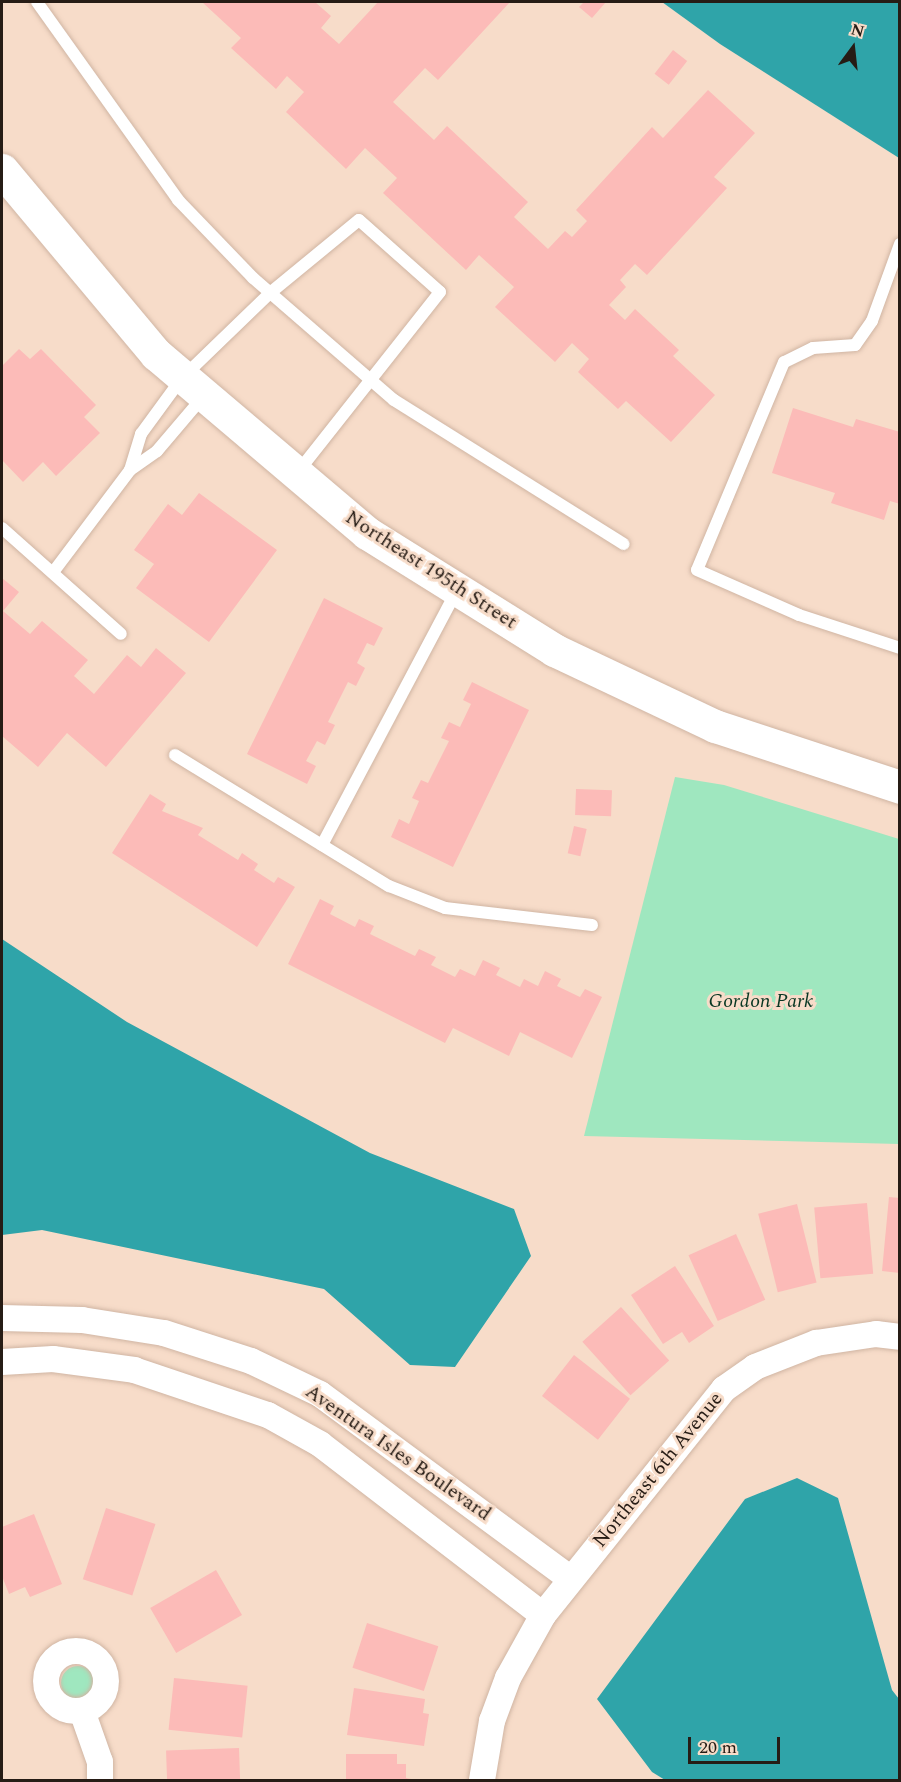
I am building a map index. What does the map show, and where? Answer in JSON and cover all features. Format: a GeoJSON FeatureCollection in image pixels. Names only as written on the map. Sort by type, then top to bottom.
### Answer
{"type":"FeatureCollection","features":[{"type":"Feature","properties":{"kind":"street","name":"Northeast 195th Street"},"geometry":{"type":"LineString","coordinates":[[2,170],[156,354],[192,387],[368,533],[554,650],[715,726],[900,787]]}},
{"type":"Feature","properties":{"kind":"street","name":"Aventura Isles Boulevard"},"geometry":{"type":"LineString","coordinates":[[2,1318],[82,1320],[164,1333],[251,1361],[320,1394],[570,1578]]}},
{"type":"Feature","properties":{"kind":"street","name":"Northeast 6th Avenue"},"geometry":{"type":"LineString","coordinates":[[482,1780],[492,1721],[508,1678],[543,1615],[570,1578],[724,1389],[755,1367],[816,1343],[876,1334],[900,1337]]}},
{"type":"Feature","properties":{"kind":"street","name":"Aventura Isles Boulevard"},"geometry":{"type":"LineString","coordinates":[[2,1362],[53,1359],[134,1370],[268,1415],[320,1444],[543,1615]]}},
{"type":"Feature","properties":{"kind":"street"},"geometry":{"type":"LineString","coordinates":[[82,1711],[100,1762],[100,1780]]}},
{"type":"Feature","properties":{"kind":"lane"},"geometry":{"type":"LineString","coordinates":[[37,2],[178,200],[270,293],[394,400],[624,544]]}},
{"type":"Feature","properties":{"kind":"lane"},"geometry":{"type":"LineString","coordinates":[[130,470],[141,434],[192,387],[270,293],[358,220],[440,292],[296,474]]}},
{"type":"Feature","properties":{"kind":"lane"},"geometry":{"type":"LineString","coordinates":[[900,244],[872,321],[855,345],[813,348],[784,362],[697,570],[799,615],[900,648]]}},
{"type":"Feature","properties":{"kind":"lane"},"geometry":{"type":"LineString","coordinates":[[54,571],[130,470],[157,451],[192,387]]}},
{"type":"Feature","properties":{"kind":"lane"},"geometry":{"type":"LineString","coordinates":[[2,528],[54,571],[121,634]]}},
{"type":"Feature","properties":{"kind":"lane"},"geometry":{"type":"LineString","coordinates":[[322,845],[457,590]]}},
{"type":"Feature","properties":{"kind":"lane"},"geometry":{"type":"LineString","coordinates":[[175,755],[389,886],[445,908],[592,925]]}},
{"type":"Feature","properties":{"kind":"green space","name":"Gordon Park"},"geometry":{"type":"Polygon","coordinates":[[[675,777],[724,785],[899,839],[899,1144],[584,1136],[675,777]]]}},
{"type":"Feature","properties":{"kind":"green space"},"geometry":{"type":"Polygon","coordinates":[[[78,1666],[90,1671],[95,1683],[90,1695],[78,1700],[66,1695],[61,1683],[66,1671],[78,1666]]]}},
{"type":"Feature","properties":{"kind":"water"},"geometry":{"type":"Polygon","coordinates":[[[662,2],[899,2],[899,158],[720,44],[662,2]]]}},
{"type":"Feature","properties":{"kind":"water"},"geometry":{"type":"Polygon","coordinates":[[[2,939],[127,1022],[370,1153],[514,1209],[531,1256],[455,1367],[410,1365],[324,1289],[42,1230],[2,1235],[2,939]]]}},
{"type":"Feature","properties":{"kind":"water"},"geometry":{"type":"Polygon","coordinates":[[[797,1478],[838,1498],[892,1690],[899,1699],[899,1780],[665,1780],[652,1772],[597,1699],[745,1499],[797,1478]]]}},
{"type":"Feature","properties":{"kind":"building"},"geometry":{"type":"Polygon","coordinates":[[[202,2],[315,2],[331,16],[321,28],[339,44],[378,2],[510,2],[438,80],[425,68],[393,102],[434,140],[447,126],[528,202],[514,217],[548,249],[565,231],[572,237],[587,221],[576,210],[652,127],[663,138],[708,90],[755,133],[714,177],[727,188],[647,275],[635,264],[620,280],[626,287],[609,305],[625,320],[635,309],[679,350],[673,356],[715,395],[671,442],[626,401],[618,409],[578,372],[589,359],[572,343],[555,362],[495,307],[514,287],[479,255],[466,270],[383,193],[397,178],[365,148],[346,169],[286,112],[304,92],[287,76],[276,89],[231,48],[241,38],[202,2]]]}},
{"type":"Feature","properties":{"kind":"building"},"geometry":{"type":"Polygon","coordinates":[[[584,2],[606,2],[592,18],[579,7],[584,2]]]}},
{"type":"Feature","properties":{"kind":"building"},"geometry":{"type":"Polygon","coordinates":[[[673,50],[687,61],[669,85],[655,74],[673,50]]]}},
{"type":"Feature","properties":{"kind":"building"},"geometry":{"type":"Polygon","coordinates":[[[19,349],[30,359],[41,349],[96,405],[84,417],[100,433],[56,476],[43,462],[23,482],[2,460],[2,366],[19,349]]]}},
{"type":"Feature","properties":{"kind":"building"},"geometry":{"type":"Polygon","coordinates":[[[793,408],[853,427],[856,419],[900,432],[900,504],[890,501],[884,520],[831,503],[835,493],[772,473],[793,408]]]}},
{"type":"Feature","properties":{"kind":"building"},"geometry":{"type":"Polygon","coordinates":[[[199,493],[277,550],[209,642],[136,588],[154,564],[134,550],[168,504],[182,515],[199,493]]]}},
{"type":"Feature","properties":{"kind":"building"},"geometry":{"type":"Polygon","coordinates":[[[2,578],[19,592],[3,611],[30,634],[42,621],[88,660],[74,676],[94,694],[127,655],[141,667],[156,648],[186,673],[106,767],[67,733],[38,767],[2,736],[2,578]]]}},
{"type":"Feature","properties":{"kind":"building"},"geometry":{"type":"Polygon","coordinates":[[[324,598],[383,628],[374,646],[367,643],[357,663],[365,668],[356,686],[348,682],[328,722],[335,725],[325,745],[317,741],[306,761],[316,766],[307,784],[247,754],[324,598]]]}},
{"type":"Feature","properties":{"kind":"building"},"geometry":{"type":"Polygon","coordinates":[[[472,682],[529,710],[453,867],[391,837],[399,819],[409,824],[419,801],[412,798],[421,780],[428,783],[449,741],[441,738],[449,722],[460,727],[471,704],[463,700],[472,682]]]}},
{"type":"Feature","properties":{"kind":"building"},"geometry":{"type":"Polygon","coordinates":[[[576,789],[612,790],[611,816],[575,815],[576,789]]]}},
{"type":"Feature","properties":{"kind":"building"},"geometry":{"type":"Polygon","coordinates":[[[150,794],[166,804],[162,811],[203,828],[198,835],[238,860],[242,853],[258,864],[254,870],[274,883],[278,877],[295,887],[257,947],[112,853],[150,794]]]}},
{"type":"Feature","properties":{"kind":"building"},"geometry":{"type":"Polygon","coordinates":[[[574,826],[587,829],[580,856],[568,853],[574,826]]]}},
{"type":"Feature","properties":{"kind":"building"},"geometry":{"type":"Polygon","coordinates":[[[320,899],[334,906],[330,914],[355,927],[359,919],[374,926],[370,934],[415,956],[419,949],[436,957],[431,965],[455,977],[460,969],[475,976],[483,960],[500,968],[496,975],[520,987],[524,979],[538,986],[545,971],[561,979],[557,986],[580,997],[585,989],[602,997],[572,1058],[520,1032],[509,1056],[453,1028],[445,1043],[288,964],[320,899]]]}},
{"type":"Feature","properties":{"kind":"building"},"geometry":{"type":"Polygon","coordinates":[[[889,1197],[900,1198],[900,1273],[882,1271],[889,1197]]]}},
{"type":"Feature","properties":{"kind":"building"},"geometry":{"type":"Polygon","coordinates":[[[867,1203],[873,1274],[820,1278],[814,1208],[867,1203]]]}},
{"type":"Feature","properties":{"kind":"building"},"geometry":{"type":"Polygon","coordinates":[[[797,1204],[817,1283],[778,1292],[758,1214],[797,1204]]]}},
{"type":"Feature","properties":{"kind":"building"},"geometry":{"type":"Polygon","coordinates":[[[736,1234],[765,1300],[718,1321],[688,1255],[736,1234]]]}},
{"type":"Feature","properties":{"kind":"building"},"geometry":{"type":"Polygon","coordinates":[[[675,1266],[714,1326],[689,1343],[682,1332],[663,1344],[631,1295],[675,1266]]]}},
{"type":"Feature","properties":{"kind":"building"},"geometry":{"type":"Polygon","coordinates":[[[621,1307],[669,1361],[631,1395],[582,1342],[621,1307]]]}},
{"type":"Feature","properties":{"kind":"building"},"geometry":{"type":"Polygon","coordinates":[[[574,1355],[630,1399],[598,1440],[542,1396],[574,1355]]]}},
{"type":"Feature","properties":{"kind":"building"},"geometry":{"type":"Polygon","coordinates":[[[106,1508],[155,1524],[132,1595],[83,1579],[106,1508]]]}},
{"type":"Feature","properties":{"kind":"building"},"geometry":{"type":"Polygon","coordinates":[[[34,1514],[62,1584],[30,1597],[25,1587],[9,1594],[2,1576],[2,1527],[34,1514]]]}},
{"type":"Feature","properties":{"kind":"building"},"geometry":{"type":"Polygon","coordinates":[[[216,1570],[242,1615],[176,1653],[150,1608],[216,1570]]]}},
{"type":"Feature","properties":{"kind":"building"},"geometry":{"type":"Polygon","coordinates":[[[367,1623],[438,1646],[424,1691],[352,1668],[367,1623]]]}},
{"type":"Feature","properties":{"kind":"building"},"geometry":{"type":"Polygon","coordinates":[[[174,1678],[248,1686],[242,1737],[169,1730],[174,1678]]]}},
{"type":"Feature","properties":{"kind":"building"},"geometry":{"type":"Polygon","coordinates":[[[354,1688],[425,1699],[423,1713],[429,1714],[424,1746],[347,1735],[354,1688]]]}},
{"type":"Feature","properties":{"kind":"building"},"geometry":{"type":"Polygon","coordinates":[[[239,1748],[240,1780],[167,1780],[166,1751],[239,1748]]]}},
{"type":"Feature","properties":{"kind":"building"},"geometry":{"type":"Polygon","coordinates":[[[346,1754],[397,1754],[397,1764],[406,1764],[406,1778],[416,1780],[346,1780],[346,1754]]]}}]}
